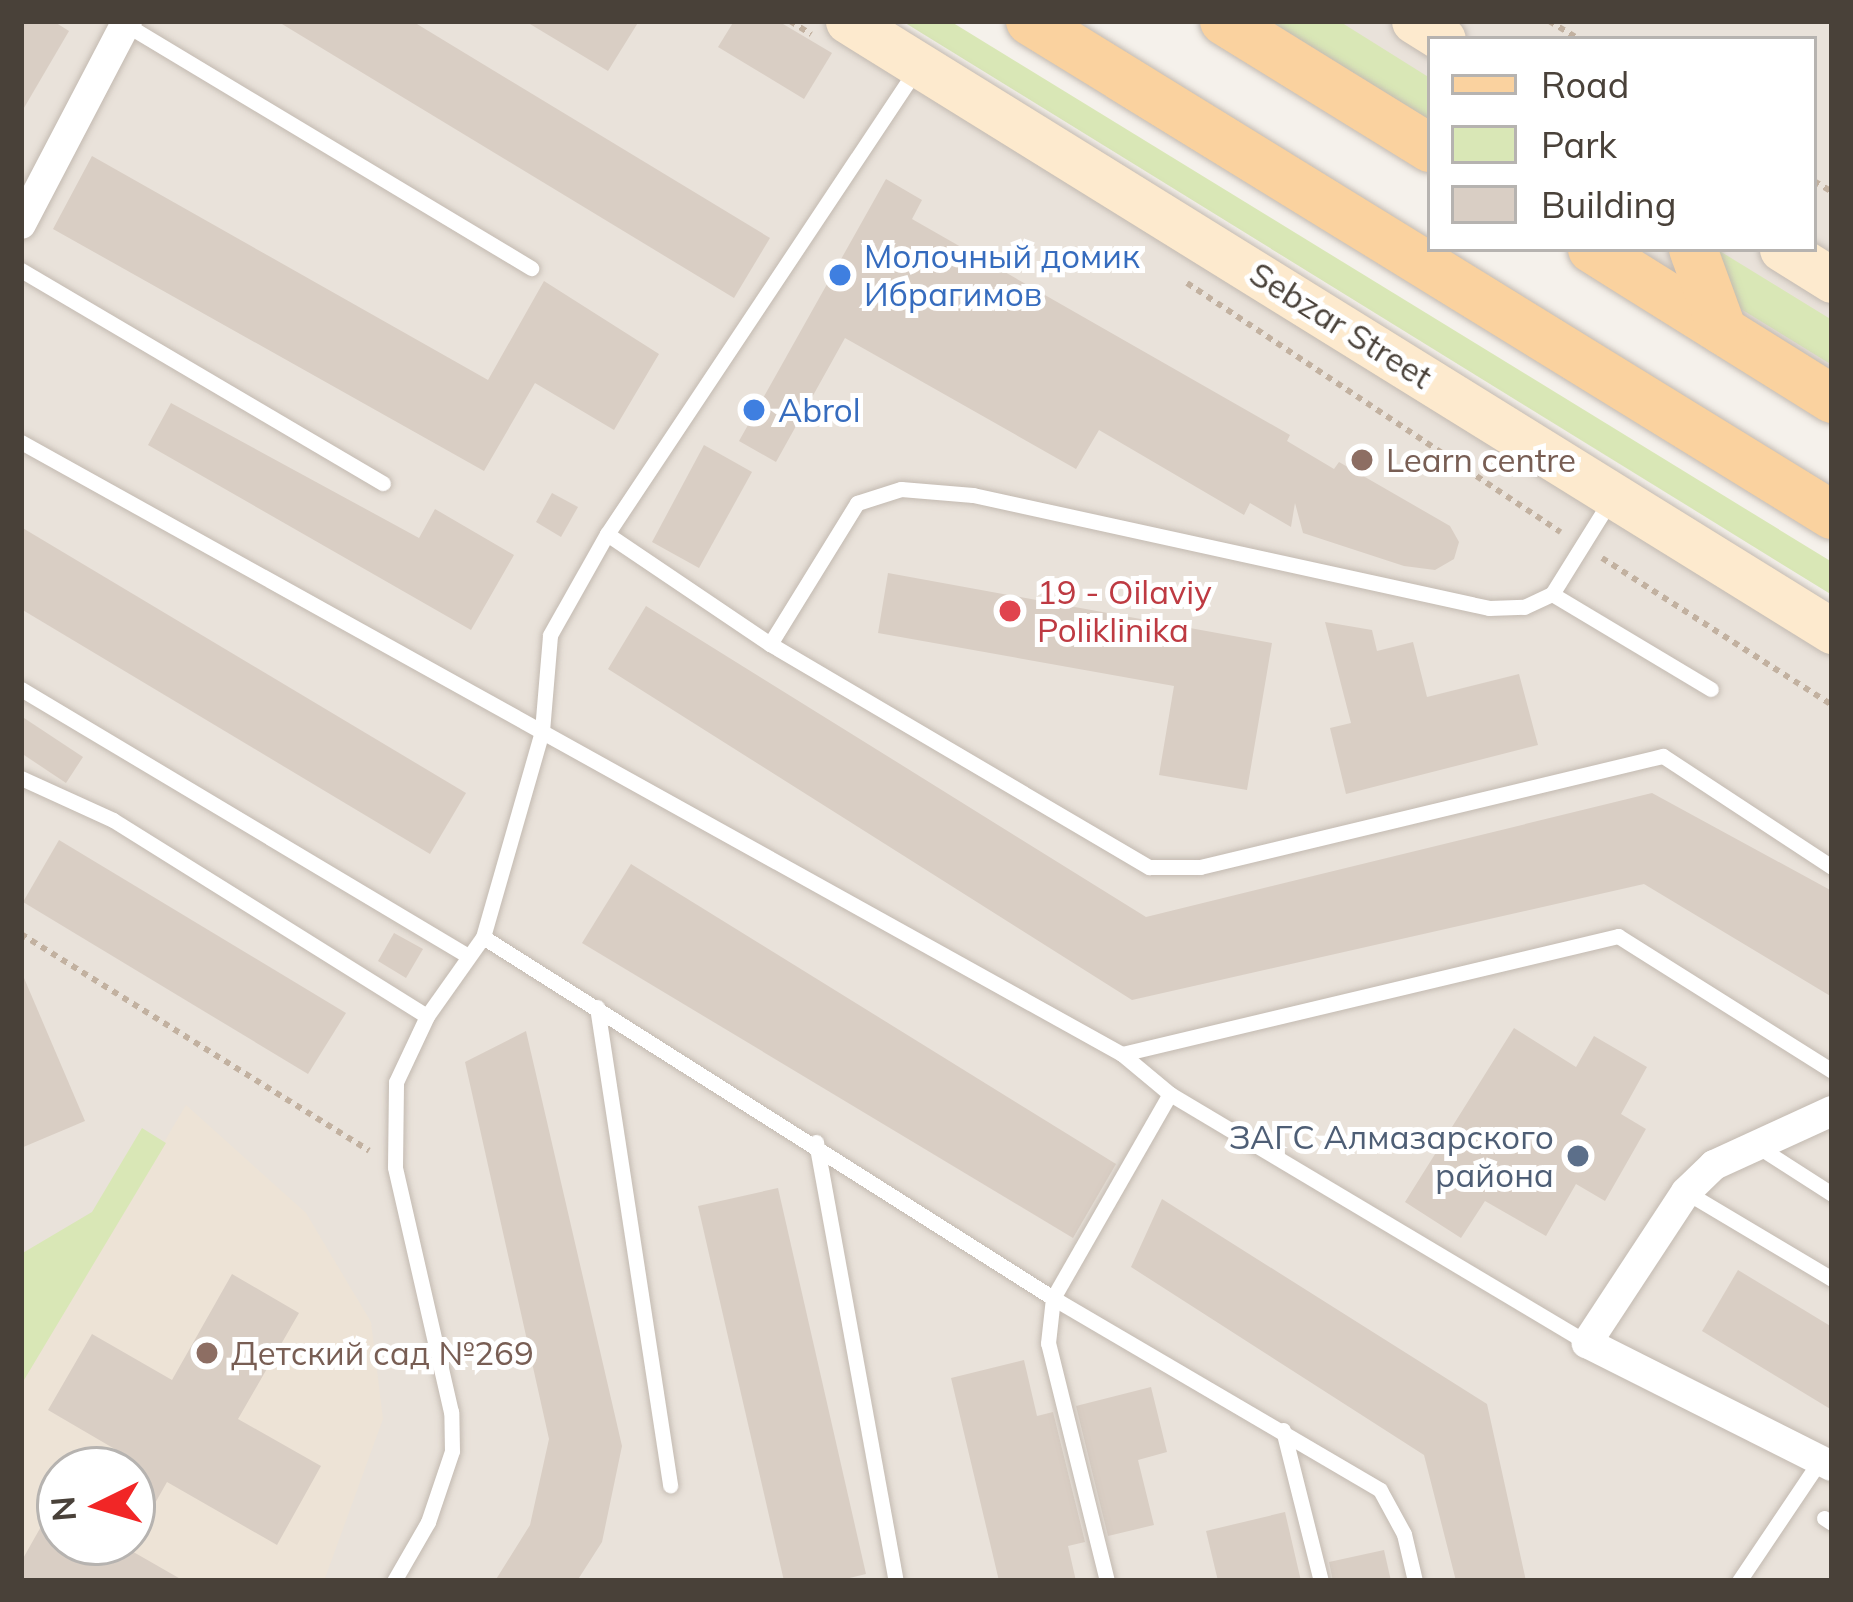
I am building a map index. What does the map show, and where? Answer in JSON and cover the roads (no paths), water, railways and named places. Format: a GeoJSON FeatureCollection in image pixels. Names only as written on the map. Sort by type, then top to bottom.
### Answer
{"type":"FeatureCollection","features":[{"type":"Feature","properties":{"kind":"main road"},"geometry":{"type":"LineString","coordinates":[[1030,21],[1832,515]]}},
{"type":"Feature","properties":{"kind":"main road"},"geometry":{"type":"LineString","coordinates":[[1225,21],[1427,146]]}},
{"type":"Feature","properties":{"kind":"main road"},"geometry":{"type":"LineString","coordinates":[[1597,252],[1832,399]]}},
{"type":"Feature","properties":{"kind":"main road"},"geometry":{"type":"LineString","coordinates":[[1694,252],[1723,331]]}},
{"type":"Feature","properties":{"kind":"street"},"geometry":{"type":"LineString","coordinates":[[22,218],[126,22]]}},
{"type":"Feature","properties":{"kind":"street","name":"Sebzar Street"},"geometry":{"type":"LineString","coordinates":[[838,32],[919,64],[1832,631]]}},
{"type":"Feature","properties":{"kind":"street"},"geometry":{"type":"LineString","coordinates":[[1788,252],[1832,280]]}},
{"type":"Feature","properties":{"kind":"street"},"geometry":{"type":"LineString","coordinates":[[1827,1462],[1587,1343],[1686,1192],[1752,1143],[1832,1111]]}},
{"type":"Feature","properties":{"kind":"lane"},"geometry":{"type":"LineString","coordinates":[[126,22],[531,268]]}},
{"type":"Feature","properties":{"kind":"lane"},"geometry":{"type":"LineString","coordinates":[[394,1581],[428,1522],[452,1451],[451,1412],[395,1167],[396,1082],[427,1016],[483,937],[542,731],[550,635],[608,534],[919,64]]}},
{"type":"Feature","properties":{"kind":"lane"},"geometry":{"type":"LineString","coordinates":[[21,270],[383,483]]}},
{"type":"Feature","properties":{"kind":"lane"},"geometry":{"type":"LineString","coordinates":[[21,442],[1121,1054],[1170,1094],[1587,1343]]}},
{"type":"Feature","properties":{"kind":"lane"},"geometry":{"type":"LineString","coordinates":[[770,644],[857,503],[901,489],[974,495],[1489,608],[1524,607],[1552,594],[1615,493]]}},
{"type":"Feature","properties":{"kind":"lane"},"geometry":{"type":"LineString","coordinates":[[608,534],[770,644],[1149,867],[1199,867],[1663,755],[1832,867]]}},
{"type":"Feature","properties":{"kind":"lane"},"geometry":{"type":"LineString","coordinates":[[1552,594],[1712,689]]}},
{"type":"Feature","properties":{"kind":"lane"},"geometry":{"type":"LineString","coordinates":[[21,688],[468,956]]}},
{"type":"Feature","properties":{"kind":"lane"},"geometry":{"type":"LineString","coordinates":[[21,778],[113,820],[427,1016]]}},
{"type":"Feature","properties":{"kind":"lane"},"geometry":{"type":"LineString","coordinates":[[1121,1054],[1618,936],[1832,1071]]}},
{"type":"Feature","properties":{"kind":"lane"},"geometry":{"type":"LineString","coordinates":[[483,937],[816,1142],[1053,1298],[1380,1490],[1404,1534],[1415,1581]]}},
{"type":"Feature","properties":{"kind":"lane"},"geometry":{"type":"LineString","coordinates":[[597,1007],[670,1485]]}},
{"type":"Feature","properties":{"kind":"lane"},"geometry":{"type":"LineString","coordinates":[[1106,1581],[1048,1343],[1053,1298],[1170,1094]]}},
{"type":"Feature","properties":{"kind":"lane"},"geometry":{"type":"LineString","coordinates":[[816,1142],[896,1581]]}},
{"type":"Feature","properties":{"kind":"lane"},"geometry":{"type":"LineString","coordinates":[[1752,1143],[1832,1195]]}},
{"type":"Feature","properties":{"kind":"lane"},"geometry":{"type":"LineString","coordinates":[[1686,1192],[1832,1279]]}},
{"type":"Feature","properties":{"kind":"lane"},"geometry":{"type":"LineString","coordinates":[[1283,1430],[1321,1581]]}},
{"type":"Feature","properties":{"kind":"lane"},"geometry":{"type":"LineString","coordinates":[[1739,1581],[1827,1462]]}},
{"type":"Feature","properties":{"kind":"place","name":"Молочный домик Ибрагимов"},"geometry":{"type":"Point","coordinates":[840,275]}},
{"type":"Feature","properties":{"kind":"place","name":"Abrol"},"geometry":{"type":"Point","coordinates":[754,410]}},
{"type":"Feature","properties":{"kind":"place","name":"Learn centre"},"geometry":{"type":"Point","coordinates":[1362,460]}},
{"type":"Feature","properties":{"kind":"place","name":"19 - Oilaviy Poliklinika"},"geometry":{"type":"Point","coordinates":[1010,611]}},
{"type":"Feature","properties":{"kind":"place","name":"ЗАГС Алмазарского района"},"geometry":{"type":"Point","coordinates":[1578,1156]}},
{"type":"Feature","properties":{"kind":"place","name":"Детский сад №269"},"geometry":{"type":"Point","coordinates":[207,1353]}}]}
